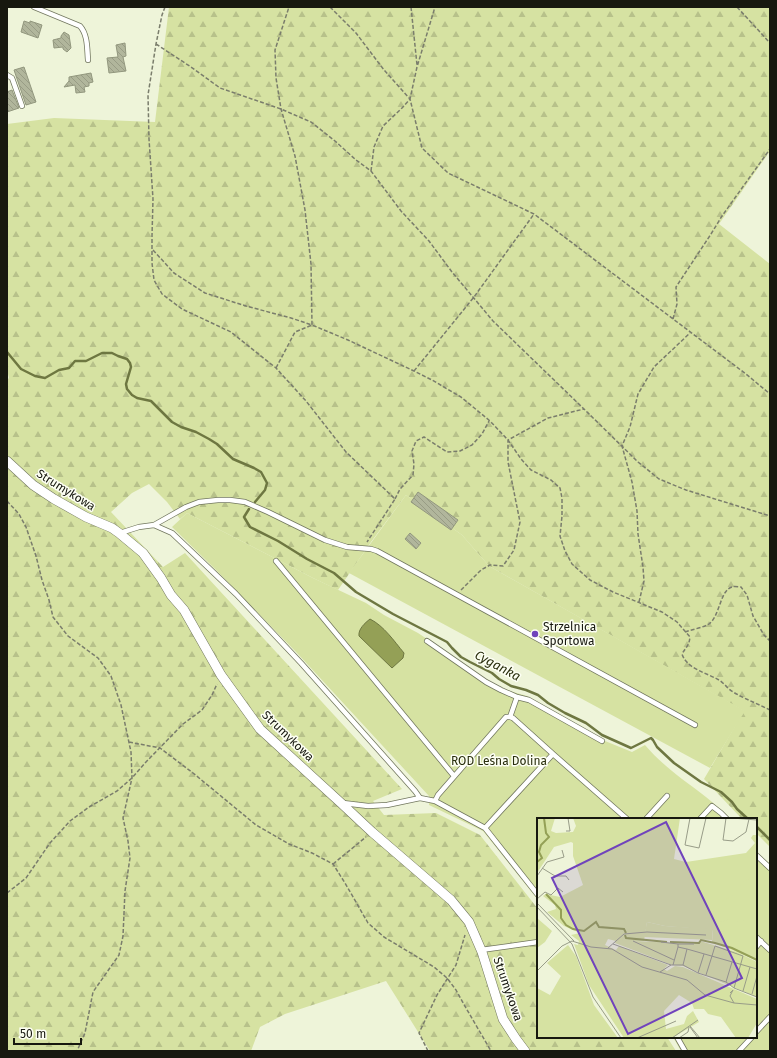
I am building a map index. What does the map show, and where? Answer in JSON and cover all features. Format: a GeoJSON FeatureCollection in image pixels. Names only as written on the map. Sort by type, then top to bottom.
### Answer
{"type":"FeatureCollection","features":[{"type":"Feature","properties":{"kind":"street","name":"Strumykowa"},"geometry":{"type":"LineString","coordinates":[[7,461],[34,485],[54,499],[86,517],[112,528],[142,553],[161,578],[171,595],[184,610],[221,675],[260,729],[372,832],[451,900],[469,922],[481,950],[503,1020],[525,1051]]}},
{"type":"Feature","properties":{"kind":"lane"},"geometry":{"type":"LineString","coordinates":[[34,7],[80,26],[86,38],[88,60]]}},
{"type":"Feature","properties":{"kind":"lane"},"geometry":{"type":"LineString","coordinates":[[7,75],[12,78],[22,106]]}},
{"type":"Feature","properties":{"kind":"lane"},"geometry":{"type":"LineString","coordinates":[[119,533],[139,527],[154,525],[186,507],[199,502],[230,500],[245,502],[325,540],[347,547],[364,548],[377,551],[695,725]]}},
{"type":"Feature","properties":{"kind":"lane"},"geometry":{"type":"LineString","coordinates":[[154,525],[172,533],[236,594],[300,662],[420,798]]}},
{"type":"Feature","properties":{"kind":"lane"},"geometry":{"type":"LineString","coordinates":[[276,561],[454,776]]}},
{"type":"Feature","properties":{"kind":"lane"},"geometry":{"type":"LineString","coordinates":[[427,641],[486,682],[517,697],[529,700],[602,741]]}},
{"type":"Feature","properties":{"kind":"lane"},"geometry":{"type":"LineString","coordinates":[[435,801],[438,794],[454,776],[506,718],[510,717],[517,697]]}},
{"type":"Feature","properties":{"kind":"lane"},"geometry":{"type":"LineString","coordinates":[[510,717],[513,718],[626,818]]}},
{"type":"Feature","properties":{"kind":"lane"},"geometry":{"type":"LineString","coordinates":[[485,828],[553,754]]}},
{"type":"Feature","properties":{"kind":"lane"},"geometry":{"type":"LineString","coordinates":[[647,818],[667,796]]}},
{"type":"Feature","properties":{"kind":"lane"},"geometry":{"type":"LineString","coordinates":[[341,803],[368,806],[387,805],[420,798],[435,801],[485,828],[537,894]]}},
{"type":"Feature","properties":{"kind":"lane"},"geometry":{"type":"LineString","coordinates":[[701,818],[712,806],[725,818]]}},
{"type":"Feature","properties":{"kind":"lane"},"geometry":{"type":"LineString","coordinates":[[757,856],[770,868]]}},
{"type":"Feature","properties":{"kind":"lane"},"geometry":{"type":"LineString","coordinates":[[757,938],[770,950]]}},
{"type":"Feature","properties":{"kind":"lane"},"geometry":{"type":"LineString","coordinates":[[481,950],[537,942]]}},
{"type":"Feature","properties":{"kind":"lane"},"geometry":{"type":"LineString","coordinates":[[757,946],[761,942]]}},
{"type":"Feature","properties":{"kind":"lane"},"geometry":{"type":"LineString","coordinates":[[757,1031],[770,1017]]}},
{"type":"Feature","properties":{"kind":"lane"},"geometry":{"type":"LineString","coordinates":[[678,1038],[685,1051]]}},
{"type":"Feature","properties":{"kind":"lane"},"geometry":{"type":"LineString","coordinates":[[739,1051],[751,1038]]}},
{"type":"Feature","properties":{"kind":"path"},"geometry":{"type":"LineString","coordinates":[[165,7],[156,44],[148,95],[149,139],[154,199],[152,236],[152,263],[154,280],[162,294],[182,308],[232,332],[276,368],[306,400],[346,452],[394,499]]}},
{"type":"Feature","properties":{"kind":"path"},"geometry":{"type":"LineString","coordinates":[[289,7],[275,50],[276,78],[281,109],[295,156],[305,210],[311,264],[312,325]]}},
{"type":"Feature","properties":{"kind":"path"},"geometry":{"type":"LineString","coordinates":[[330,7],[356,33],[384,70],[410,99]]}},
{"type":"Feature","properties":{"kind":"path"},"geometry":{"type":"LineString","coordinates":[[411,7],[417,67]]}},
{"type":"Feature","properties":{"kind":"path"},"geometry":{"type":"LineString","coordinates":[[435,7],[417,67],[410,99],[422,148],[448,173],[534,214],[746,374],[770,395]]}},
{"type":"Feature","properties":{"kind":"path"},"geometry":{"type":"LineString","coordinates":[[737,7],[770,43]]}},
{"type":"Feature","properties":{"kind":"path"},"geometry":{"type":"LineString","coordinates":[[156,44],[220,88],[281,109],[311,122],[371,171],[401,211],[429,241],[452,272],[493,321],[638,462],[659,479],[686,490],[770,516]]}},
{"type":"Feature","properties":{"kind":"path"},"geometry":{"type":"LineString","coordinates":[[371,171],[374,147],[383,126],[410,99]]}},
{"type":"Feature","properties":{"kind":"path"},"geometry":{"type":"LineString","coordinates":[[673,319],[677,304],[676,287],[722,216],[770,149]]}},
{"type":"Feature","properties":{"kind":"path"},"geometry":{"type":"LineString","coordinates":[[414,371],[474,297],[534,214]]}},
{"type":"Feature","properties":{"kind":"path"},"geometry":{"type":"LineString","coordinates":[[153,250],[174,273],[205,293],[312,325],[414,371],[461,397],[490,421],[508,440],[521,459],[531,470],[551,480],[560,488],[562,498],[560,536],[572,564],[590,580],[613,592],[662,612],[677,622],[690,637],[688,647],[682,654],[687,662],[697,670],[723,682],[733,692],[770,710]]}},
{"type":"Feature","properties":{"kind":"path"},"geometry":{"type":"LineString","coordinates":[[276,368],[295,332],[312,325]]}},
{"type":"Feature","properties":{"kind":"path"},"geometry":{"type":"LineString","coordinates":[[639,602],[644,581],[638,534],[637,511],[632,482],[622,446],[630,427],[638,394],[650,374],[654,368],[690,333]]}},
{"type":"Feature","properties":{"kind":"path"},"geometry":{"type":"LineString","coordinates":[[508,440],[548,418],[584,409]]}},
{"type":"Feature","properties":{"kind":"path"},"geometry":{"type":"LineString","coordinates":[[364,548],[400,489],[413,475],[414,464],[412,451],[416,440],[424,437],[447,452],[460,451],[472,445],[482,434],[490,421]]}},
{"type":"Feature","properties":{"kind":"path"},"geometry":{"type":"LineString","coordinates":[[457,595],[481,570],[490,565],[503,566],[514,550],[520,522],[508,462],[508,440]]}},
{"type":"Feature","properties":{"kind":"path"},"geometry":{"type":"LineString","coordinates":[[7,501],[19,514],[26,527],[36,556],[53,617],[68,636],[98,658],[110,676],[121,705],[131,752],[132,778],[123,818],[130,858],[125,891],[123,936],[119,955],[93,992],[85,1033],[76,1051]]}},
{"type":"Feature","properties":{"kind":"path"},"geometry":{"type":"LineString","coordinates":[[685,632],[709,624],[718,613],[726,590],[732,587],[742,588],[747,595],[757,622],[764,635],[770,641]]}},
{"type":"Feature","properties":{"kind":"path"},"geometry":{"type":"LineString","coordinates":[[7,893],[26,878],[50,843],[70,821],[89,807],[117,791],[132,778],[183,724],[202,710],[212,695],[221,675]]}},
{"type":"Feature","properties":{"kind":"path"},"geometry":{"type":"LineString","coordinates":[[129,742],[160,748],[256,825],[289,844],[312,853],[333,864],[368,923],[384,937],[434,967],[448,978],[492,1051]]}},
{"type":"Feature","properties":{"kind":"path"},"geometry":{"type":"LineString","coordinates":[[333,864],[372,832]]}},
{"type":"Feature","properties":{"kind":"path"},"geometry":{"type":"LineString","coordinates":[[428,1051],[419,1033],[437,995],[456,965],[469,922]]}},
{"type":"Feature","properties":{"kind":"green space"},"geometry":{"type":"Polygon","coordinates":[[[169,7],[770,7],[770,151],[719,224],[770,264],[770,847],[757,834],[757,818],[741,818],[704,779],[744,711],[489,566],[462,535],[406,495],[338,590],[187,513],[180,519],[167,502],[149,484],[132,493],[111,512],[163,567],[185,553],[402,789],[373,801],[384,815],[436,813],[480,835],[537,908],[537,1038],[668,1038],[676,1051],[430,1051],[386,981],[285,1014],[260,1027],[251,1051],[7,1051],[7,380],[9,378],[7,370],[7,124],[54,118],[155,122],[169,7]]]}},
{"type":"Feature","properties":{"kind":"green space","name":"Strzelnica Sportowa"},"geometry":{"type":"Polygon","coordinates":[[[406,495],[462,535],[489,566],[745,711],[710,768],[349,573],[406,495]]]}},
{"type":"Feature","properties":{"kind":"green space","name":"ROD Leśna Dolina"},"geometry":{"type":"Polygon","coordinates":[[[187,513],[313,578],[366,603],[384,615],[418,633],[488,681],[506,690],[527,696],[605,741],[632,752],[645,745],[662,763],[713,802],[728,818],[537,818],[537,899],[483,831],[429,805],[429,796],[297,653],[172,527],[187,513]]]}},
{"type":"Feature","properties":{"kind":"green space"},"geometry":{"type":"Polygon","coordinates":[[[757,853],[770,864],[770,1051],[681,1051],[674,1038],[757,1038],[757,853]]]}},
{"type":"Feature","properties":{"kind":"shaded area"},"geometry":{"type":"Polygon","coordinates":[[[370,619],[393,639],[404,653],[403,658],[392,668],[359,636],[364,624],[370,619]]]}},
{"type":"Feature","properties":{"kind":"building"},"geometry":{"type":"Polygon","coordinates":[[[24,21],[30,23],[30,21],[42,25],[38,38],[21,32],[24,21]]]}},
{"type":"Feature","properties":{"kind":"building"},"geometry":{"type":"Polygon","coordinates":[[[64,32],[69,35],[71,48],[67,52],[63,49],[63,47],[54,48],[53,40],[61,38],[64,32]]]}},
{"type":"Feature","properties":{"kind":"building"},"geometry":{"type":"Polygon","coordinates":[[[125,43],[126,56],[123,57],[126,71],[109,73],[107,58],[118,57],[116,45],[125,43]]]}},
{"type":"Feature","properties":{"kind":"building"},"geometry":{"type":"Polygon","coordinates":[[[24,67],[36,102],[26,105],[14,70],[24,67]]]}},
{"type":"Feature","properties":{"kind":"building"},"geometry":{"type":"Polygon","coordinates":[[[91,73],[93,82],[89,83],[89,86],[84,87],[85,92],[76,93],[75,85],[64,87],[69,81],[69,77],[91,73]]]}},
{"type":"Feature","properties":{"kind":"building"},"geometry":{"type":"Polygon","coordinates":[[[12,90],[19,108],[7,112],[7,92],[12,90]]]}},
{"type":"Feature","properties":{"kind":"building"},"geometry":{"type":"Polygon","coordinates":[[[418,492],[458,520],[451,530],[411,502],[418,492]]]}},
{"type":"Feature","properties":{"kind":"building"},"geometry":{"type":"Polygon","coordinates":[[[410,533],[421,543],[416,549],[405,539],[410,533]]]}},
{"type":"Feature","properties":{"kind":"waterway"},"geometry":{"type":"LineString","coordinates":[[7,352],[21,369],[35,376],[45,378],[59,370],[69,368],[75,361],[86,361],[102,353],[112,353],[127,359],[131,367],[126,384],[127,389],[132,395],[137,398],[151,401],[172,422],[209,439],[217,444],[233,459],[261,472],[267,483],[265,490],[255,502]]}},
{"type":"Feature","properties":{"kind":"waterway","name":"Cyganka"},"geometry":{"type":"LineString","coordinates":[[249,509],[244,517],[250,527],[334,573],[356,592],[393,614],[447,642],[461,657],[492,673],[511,686],[538,695],[565,713],[586,723],[602,735],[631,748],[651,738],[657,747],[674,763],[701,782],[721,792],[747,818]]}},
{"type":"Feature","properties":{"kind":"waterway","name":"Cyganka"},"geometry":{"type":"LineString","coordinates":[[757,827],[770,840]]}},
{"type":"Feature","properties":{"kind":"place","name":"Strzelnica Sportowa"},"geometry":{"type":"Point","coordinates":[535,634]}}]}
